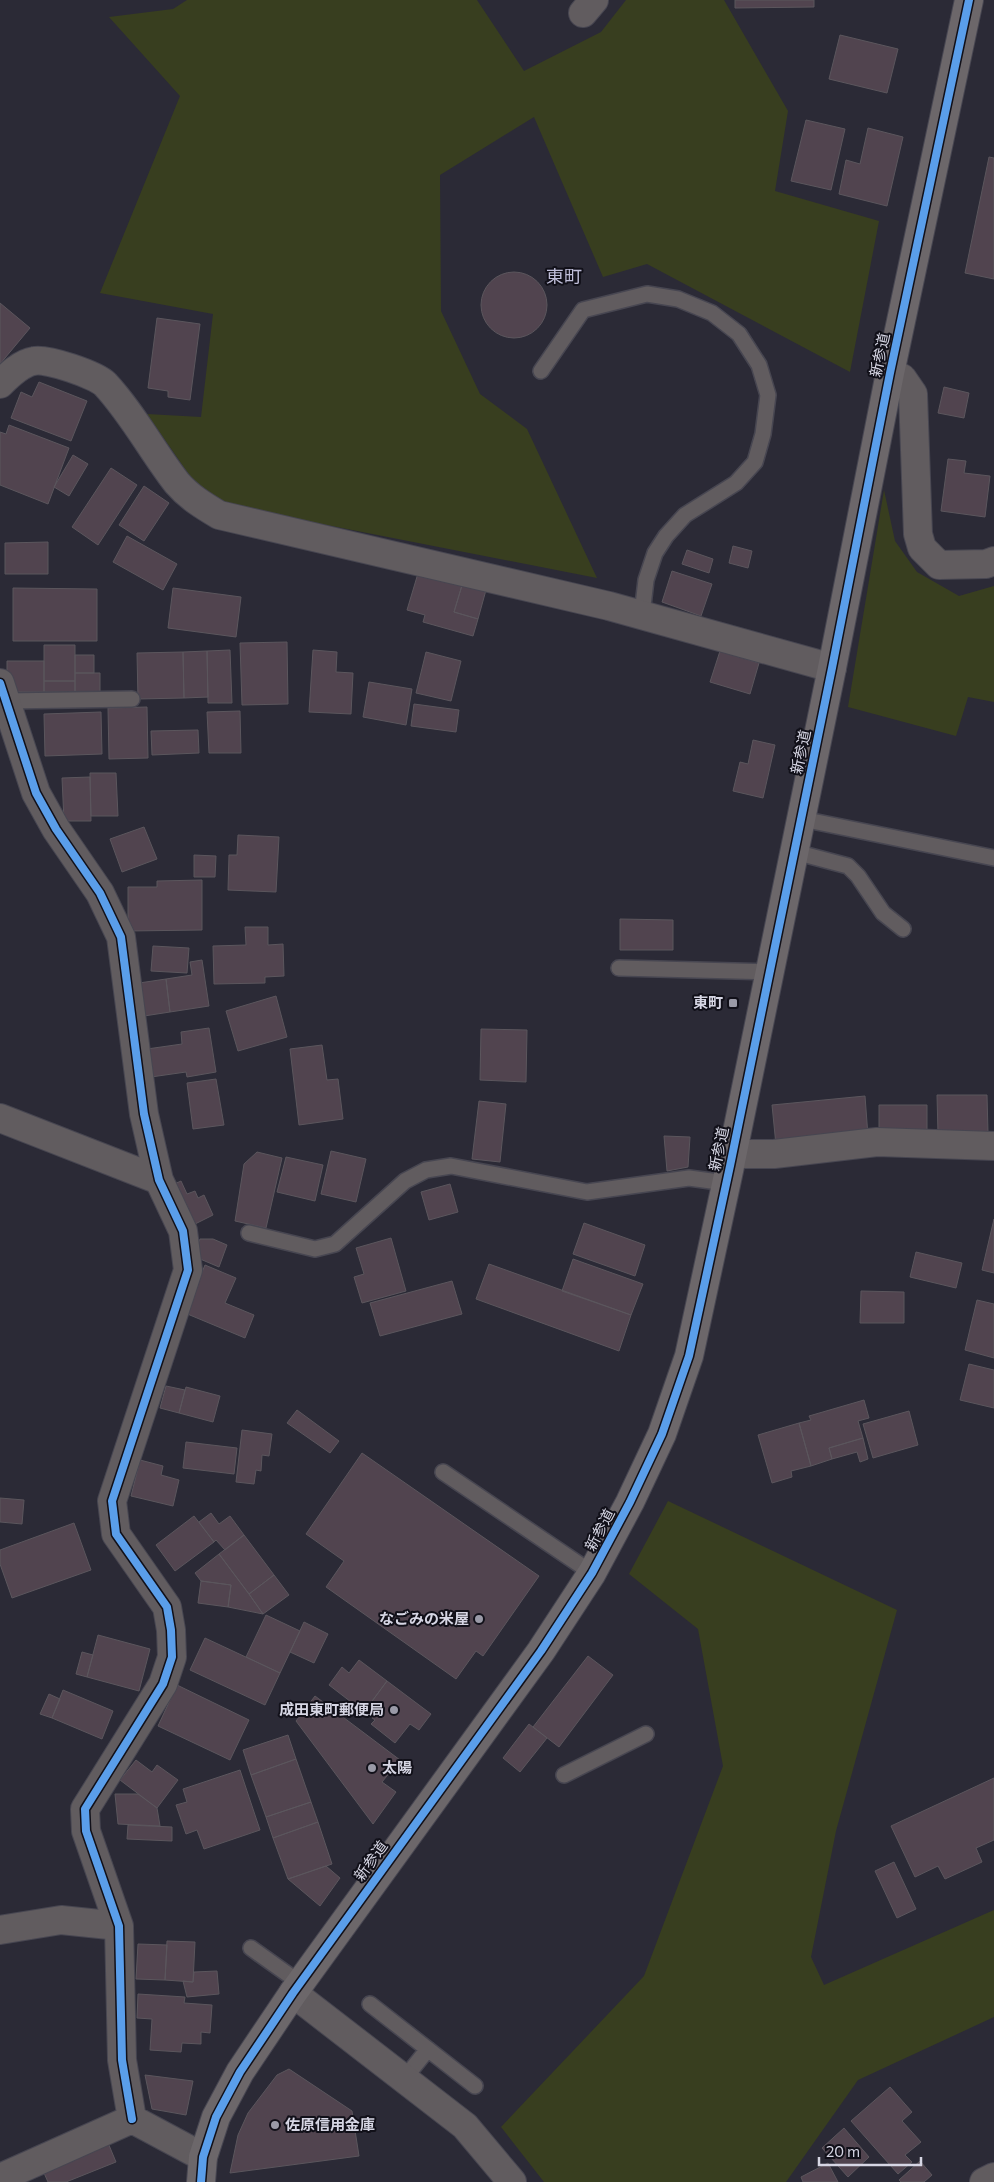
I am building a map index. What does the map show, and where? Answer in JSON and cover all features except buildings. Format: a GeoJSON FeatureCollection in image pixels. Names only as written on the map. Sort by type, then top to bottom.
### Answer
{"type":"FeatureCollection","features":[{"type":"Feature","properties":{"kind":"street","name":"新参道"},"geometry":{"type":"LineString","coordinates":[[202,2169],[216,2117],[240,2072],[296,1988],[541,1652],[592,1573],[630,1502],[662,1434],[689,1356],[802,819],[890,373],[970,0]]}},
{"type":"Feature","properties":{"kind":"street"},"geometry":{"type":"LineString","coordinates":[[0,384],[16,369],[34,361],[60,364],[104,382],[178,484],[199,503],[219,515],[642,614],[832,668]]}},
{"type":"Feature","properties":{"kind":"street"},"geometry":{"type":"LineString","coordinates":[[890,373],[902,378],[913,394],[918,534],[922,548],[939,565],[986,564],[994,561]]}},
{"type":"Feature","properties":{"kind":"street"},"geometry":{"type":"LineString","coordinates":[[2,690],[36,793],[56,829],[100,893],[121,937],[144,1114],[159,1180],[183,1231],[188,1270],[112,1501],[116,1534],[167,1607],[171,1630],[172,1657],[163,1684],[85,1809],[86,1831],[119,1926],[122,2060],[132,2119],[202,2169]]}},
{"type":"Feature","properties":{"kind":"street"},"geometry":{"type":"LineString","coordinates":[[0,1118],[159,1180]]}},
{"type":"Feature","properties":{"kind":"street"},"geometry":{"type":"LineString","coordinates":[[732,1154],[774,1154],[877,1142],[994,1146]]}},
{"type":"Feature","properties":{"kind":"street"},"geometry":{"type":"LineString","coordinates":[[0,1930],[61,1920],[119,1926]]}},
{"type":"Feature","properties":{"kind":"street"},"geometry":{"type":"LineString","coordinates":[[296,1988],[404,2079],[465,2126],[512,2182]]}},
{"type":"Feature","properties":{"kind":"street"},"geometry":{"type":"LineString","coordinates":[[0,2178],[132,2119]]}},
{"type":"Feature","properties":{"kind":"street"},"geometry":{"type":"LineString","coordinates":[[984,2182],[994,2177]]}},
{"type":"Feature","properties":{"kind":"lane"},"geometry":{"type":"LineString","coordinates":[[541,371],[582,310],[647,294],[678,299],[712,313],[739,334],[759,365],[768,395],[763,434],[755,462],[736,484],[685,515],[666,536],[655,553],[646,580],[642,614]]}},
{"type":"Feature","properties":{"kind":"lane"},"geometry":{"type":"LineString","coordinates":[[2,690],[132,699]]}},
{"type":"Feature","properties":{"kind":"lane"},"geometry":{"type":"LineString","coordinates":[[802,819],[994,858]]}},
{"type":"Feature","properties":{"kind":"lane"},"geometry":{"type":"LineString","coordinates":[[795,852],[848,866],[858,876],[883,912],[903,929]]}},
{"type":"Feature","properties":{"kind":"lane"},"geometry":{"type":"LineString","coordinates":[[619,968],[770,972]]}},
{"type":"Feature","properties":{"kind":"lane"},"geometry":{"type":"LineString","coordinates":[[249,1233],[315,1248],[335,1244],[406,1181],[426,1170],[451,1166],[587,1192],[689,1178],[726,1183]]}},
{"type":"Feature","properties":{"kind":"lane"},"geometry":{"type":"LineString","coordinates":[[443,1472],[592,1573]]}},
{"type":"Feature","properties":{"kind":"lane"},"geometry":{"type":"LineString","coordinates":[[564,1775],[646,1734]]}},
{"type":"Feature","properties":{"kind":"lane"},"geometry":{"type":"LineString","coordinates":[[251,1948],[296,1988]]}},
{"type":"Feature","properties":{"kind":"lane"},"geometry":{"type":"LineString","coordinates":[[370,2004],[475,2086]]}},
{"type":"Feature","properties":{"kind":"lane"},"geometry":{"type":"LineString","coordinates":[[404,2079],[428,2049]]}},
{"type":"Feature","properties":{"kind":"green space"},"geometry":{"type":"Polygon","coordinates":[[[187,0],[477,0],[524,71],[601,32],[626,0],[724,0],[788,111],[775,191],[879,221],[850,372],[647,264],[603,277],[534,117],[440,175],[441,311],[480,394],[527,429],[597,578],[219,504],[192,479],[147,414],[201,417],[213,314],[100,293],[180,96],[109,17],[173,9],[187,0]]]}},
{"type":"Feature","properties":{"kind":"green space"},"geometry":{"type":"Polygon","coordinates":[[[884,490],[895,541],[917,572],[959,596],[994,586],[994,702],[968,697],[956,736],[848,707],[884,490]]]}},
{"type":"Feature","properties":{"kind":"green space"},"geometry":{"type":"Polygon","coordinates":[[[668,1501],[897,1610],[836,1831],[811,1957],[824,1985],[994,1910],[994,2017],[858,2080],[786,2182],[544,2182],[501,2127],[644,1976],[723,1766],[698,1629],[629,1574],[668,1501]]]}},
{"type":"Feature","properties":{"kind":"cycle path"},"geometry":{"type":"LineString","coordinates":[[201,2182],[203,2157],[216,2117],[240,2072],[293,1993],[541,1651],[592,1573],[630,1502],[662,1434],[689,1356],[730,1166],[890,373],[969,0]]}},
{"type":"Feature","properties":{"kind":"cycle path"},"geometry":{"type":"LineString","coordinates":[[0,683],[36,793],[56,829],[100,893],[121,937],[144,1114],[159,1180],[183,1231],[188,1270],[112,1501],[116,1534],[167,1607],[171,1630],[172,1657],[163,1684],[85,1809],[86,1831],[119,1926],[122,2060],[132,2119]]}},
{"type":"Feature","properties":{"kind":"place","name":"東町"},"geometry":{"type":"Point","coordinates":[733,1003]}},
{"type":"Feature","properties":{"kind":"place","name":"なごみの米屋"},"geometry":{"type":"Point","coordinates":[479,1619]}},
{"type":"Feature","properties":{"kind":"place","name":"成田東町郵便局"},"geometry":{"type":"Point","coordinates":[394,1710]}},
{"type":"Feature","properties":{"kind":"place","name":"太陽"},"geometry":{"type":"Point","coordinates":[372,1768]}},
{"type":"Feature","properties":{"kind":"place","name":"佐原信用金庫"},"geometry":{"type":"Point","coordinates":[275,2125]}},
{"type":"Feature","properties":{"kind":"district","name":"東町"},"geometry":{"type":"Point","coordinates":[564,277]}}]}
